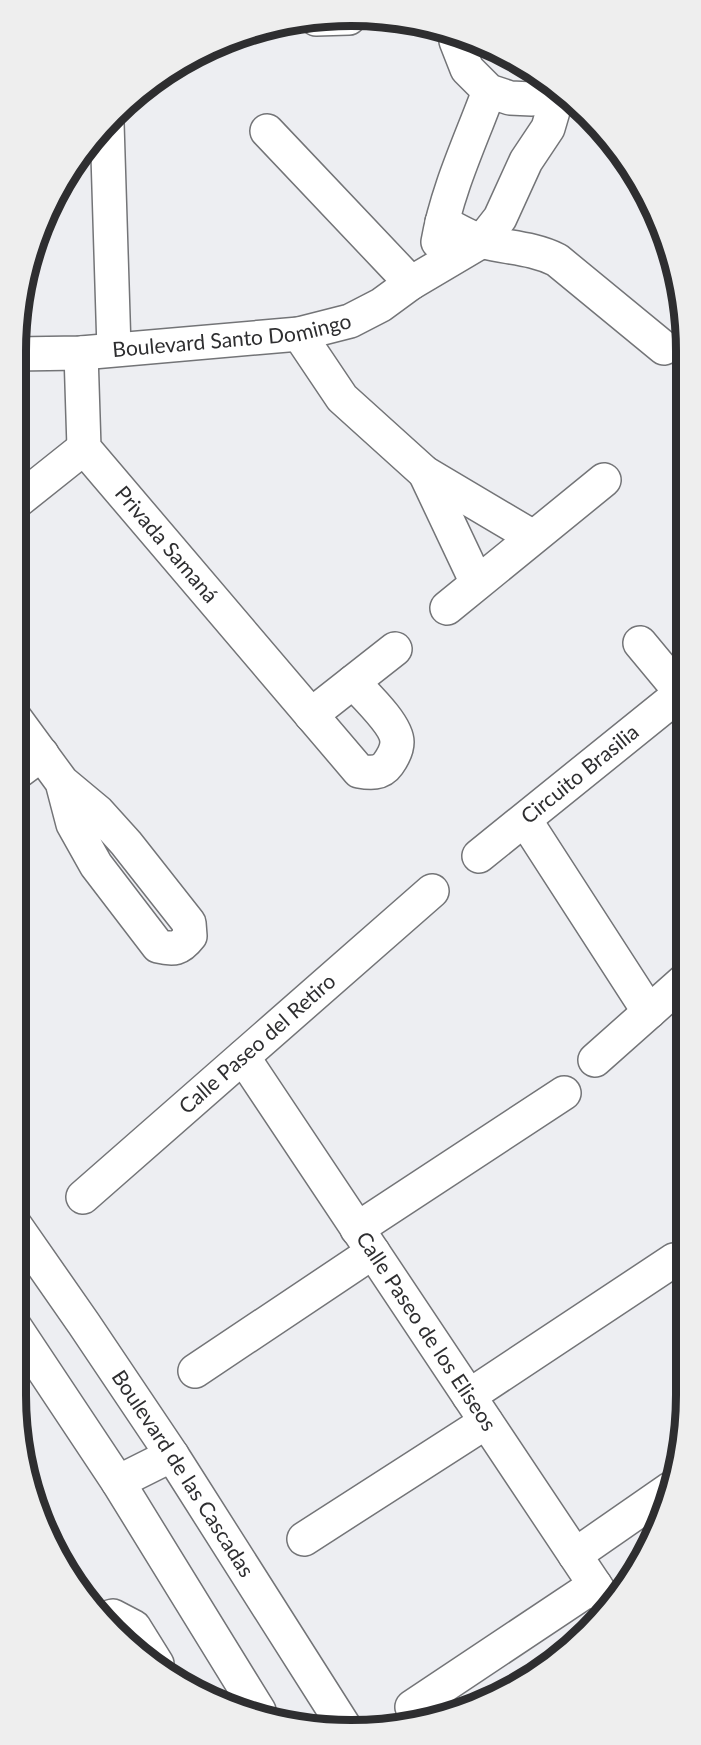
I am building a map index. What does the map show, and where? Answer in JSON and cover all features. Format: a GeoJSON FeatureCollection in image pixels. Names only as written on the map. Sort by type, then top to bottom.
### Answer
{"type":"FeatureCollection","features":[{"type":"Feature","properties":{"kind":"street"},"geometry":{"type":"LineString","coordinates":[[457,44],[467,69],[489,91],[510,98],[532,99],[549,94]]}},
{"type":"Feature","properties":{"kind":"street"},"geometry":{"type":"LineString","coordinates":[[267,131],[422,277],[489,91]]}},
{"type":"Feature","properties":{"kind":"street","name":"Boulevard Santo Domingo"},"geometry":{"type":"LineString","coordinates":[[26,354],[81,353],[299,334],[351,321],[483,242],[500,218],[526,161],[548,128],[555,98]]}},
{"type":"Feature","properties":{"kind":"street"},"geometry":{"type":"LineString","coordinates":[[107,135],[114,349]]}},
{"type":"Feature","properties":{"kind":"street"},"geometry":{"type":"LineString","coordinates":[[442,222],[483,242],[529,249],[556,260],[664,348]]}},
{"type":"Feature","properties":{"kind":"street"},"geometry":{"type":"LineString","coordinates":[[299,334],[342,398],[425,473],[533,537]]}},
{"type":"Feature","properties":{"kind":"street"},"geometry":{"type":"LineString","coordinates":[[26,494],[84,448],[81,353]]}},
{"type":"Feature","properties":{"kind":"street","name":"Privada Samaná"},"geometry":{"type":"LineString","coordinates":[[84,448],[359,771],[372,774],[385,768],[394,756],[397,741],[392,728],[353,682]]}},
{"type":"Feature","properties":{"kind":"street"},"geometry":{"type":"LineString","coordinates":[[425,473],[477,583]]}},
{"type":"Feature","properties":{"kind":"street"},"geometry":{"type":"LineString","coordinates":[[447,608],[604,480]]}},
{"type":"Feature","properties":{"kind":"street"},"geometry":{"type":"LineString","coordinates":[[640,643],[676,687]]}},
{"type":"Feature","properties":{"kind":"street"},"geometry":{"type":"LineString","coordinates":[[311,715],[395,649]]}},
{"type":"Feature","properties":{"kind":"street","name":"Circuito Brasilia"},"geometry":{"type":"LineString","coordinates":[[479,856],[676,701]]}},
{"type":"Feature","properties":{"kind":"street"},"geometry":{"type":"LineString","coordinates":[[26,733],[62,782],[98,812],[126,843],[189,923],[190,936],[183,945],[171,949],[158,946],[96,866],[72,824],[62,782]]}},
{"type":"Feature","properties":{"kind":"street"},"geometry":{"type":"LineString","coordinates":[[26,766],[42,754]]}},
{"type":"Feature","properties":{"kind":"street"},"geometry":{"type":"LineString","coordinates":[[525,820],[649,1012]]}},
{"type":"Feature","properties":{"kind":"street","name":"Calle Paseo del Retiro"},"geometry":{"type":"LineString","coordinates":[[82,1197],[432,891]]}},
{"type":"Feature","properties":{"kind":"street"},"geometry":{"type":"LineString","coordinates":[[595,1060],[676,988]]}},
{"type":"Feature","properties":{"kind":"street","name":"Calle Paseo de los Eliseos"},"geometry":{"type":"LineString","coordinates":[[243,1057],[602,1596]]}},
{"type":"Feature","properties":{"kind":"street"},"geometry":{"type":"LineString","coordinates":[[195,1371],[365,1240],[564,1092]]}},
{"type":"Feature","properties":{"kind":"street","name":"Boulevard de las Cascadas"},"geometry":{"type":"LineString","coordinates":[[26,1241],[172,1455],[340,1720]]}},
{"type":"Feature","properties":{"kind":"street"},"geometry":{"type":"LineString","coordinates":[[304,1539],[674,1260]]}},
{"type":"Feature","properties":{"kind":"street"},"geometry":{"type":"LineString","coordinates":[[26,1344],[118,1482],[255,1705]]}},
{"type":"Feature","properties":{"kind":"street"},"geometry":{"type":"LineString","coordinates":[[118,1482],[172,1455]]}},
{"type":"Feature","properties":{"kind":"street"},"geometry":{"type":"LineString","coordinates":[[575,1555],[659,1497]]}},
{"type":"Feature","properties":{"kind":"street"},"geometry":{"type":"LineString","coordinates":[[412,1707],[602,1596]]}},
{"type":"Feature","properties":{"kind":"street"},"geometry":{"type":"LineString","coordinates":[[113,1616],[134,1627],[146,1647]]}}]}
